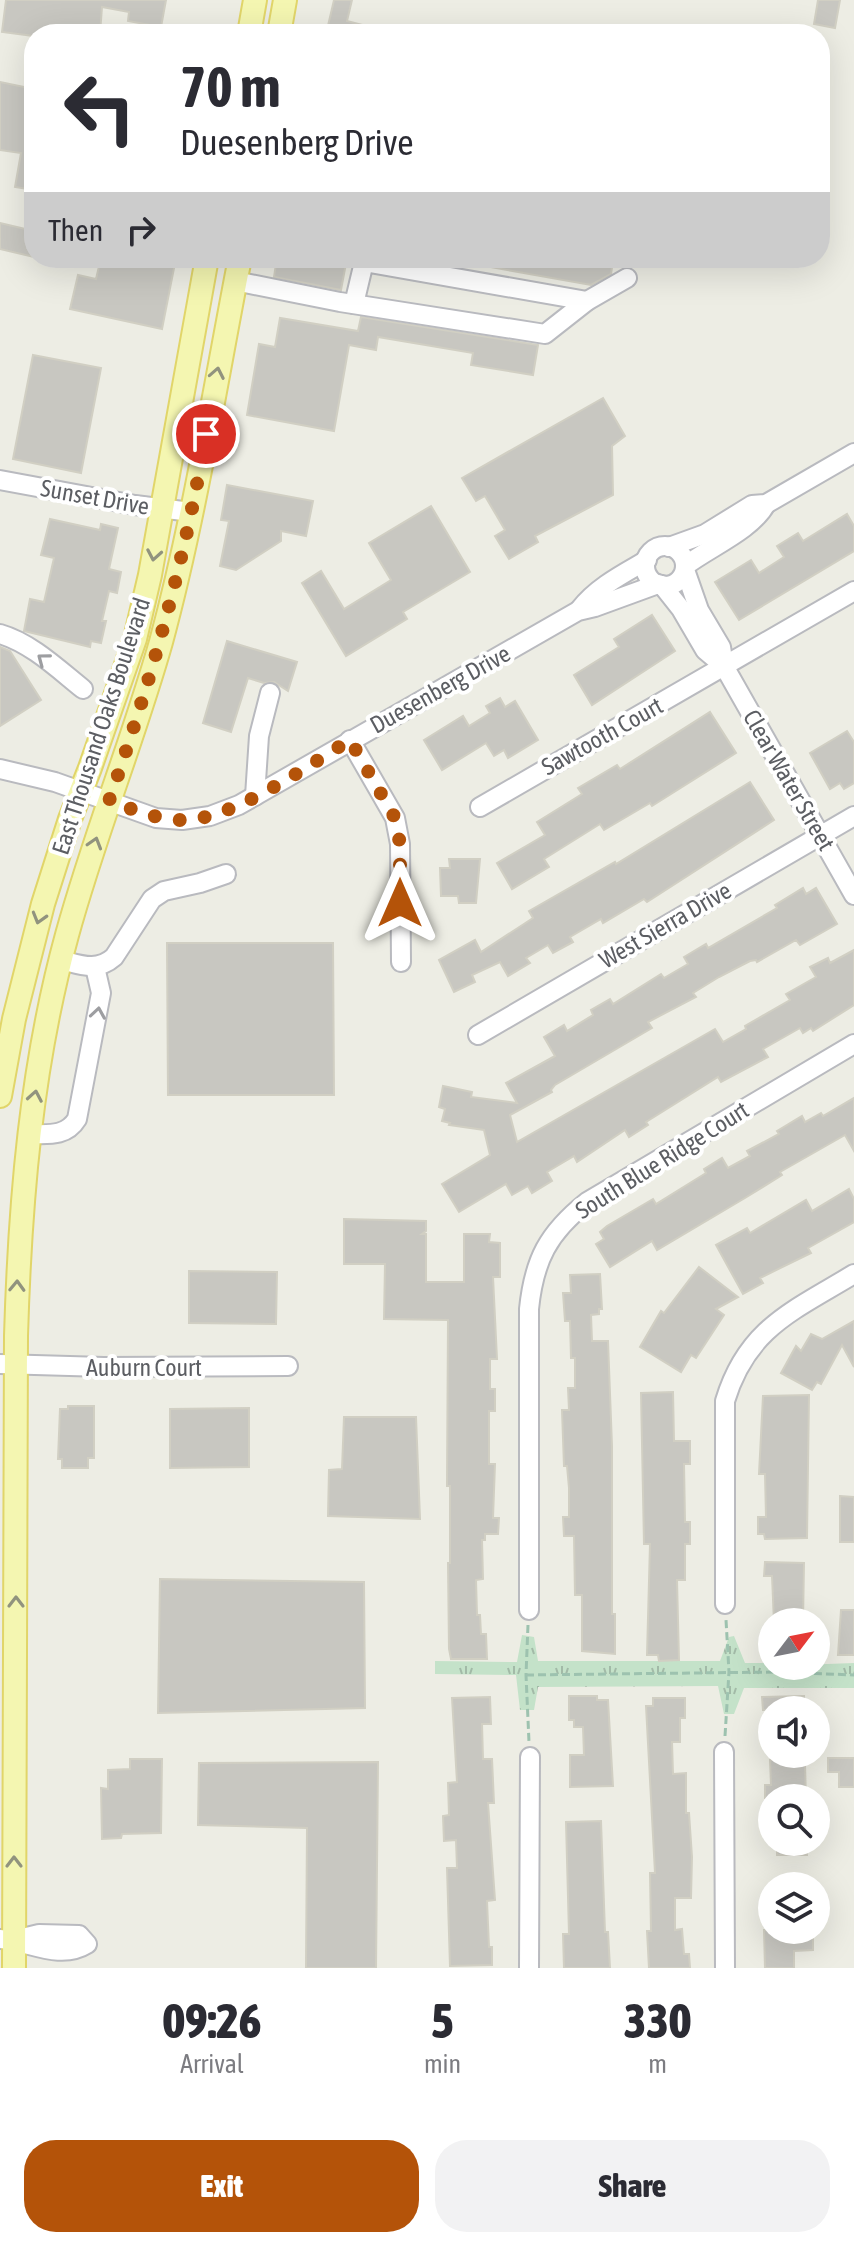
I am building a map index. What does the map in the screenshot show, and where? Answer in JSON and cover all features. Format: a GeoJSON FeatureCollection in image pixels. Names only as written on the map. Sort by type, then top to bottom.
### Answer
{"type":"FeatureCollection","features":[{"type":"Feature","properties":{"kind":"main road"},"geometry":{"type":"LineString","coordinates":[[251,24],[255,0]]}},
{"type":"Feature","properties":{"kind":"main road"},"geometry":{"type":"LineString","coordinates":[[281,24],[285,0]]}},
{"type":"Feature","properties":{"kind":"main road","name":"East Thousand Oaks Boulevard"},"geometry":{"type":"LineString","coordinates":[[0,1096],[27,959],[80,791],[135,639],[150,575],[205,268]]}},
{"type":"Feature","properties":{"kind":"main road","name":"East Thousand Oaks Boulevard"},"geometry":{"type":"LineString","coordinates":[[14,1968],[7,1939],[8,1364],[29,1134],[61,960],[180,570],[238,268]]}},
{"type":"Feature","properties":{"kind":"street"},"geometry":{"type":"LineString","coordinates":[[354,304],[363,268]]}},
{"type":"Feature","properties":{"kind":"street"},"geometry":{"type":"LineString","coordinates":[[398,268],[587,301]]}},
{"type":"Feature","properties":{"kind":"street"},"geometry":{"type":"LineString","coordinates":[[235,281],[354,304],[545,334],[587,301],[627,278]]}},
{"type":"Feature","properties":{"kind":"street","name":"Duesenberg Drive"},"geometry":{"type":"LineString","coordinates":[[578,611],[588,599],[647,560],[654,550],[705,534],[752,505],[766,504],[854,453]]}},
{"type":"Feature","properties":{"kind":"street","name":"Sunset Drive"},"geometry":{"type":"LineString","coordinates":[[0,480],[191,512]]}},
{"type":"Feature","properties":{"kind":"street","name":"Duesenberg Drive"},"geometry":{"type":"LineString","coordinates":[[0,769],[50,780],[156,818],[182,820],[210,816],[255,796],[578,611],[679,581],[685,568],[704,551],[758,518],[766,504]]}},
{"type":"Feature","properties":{"kind":"street"},"geometry":{"type":"LineString","coordinates":[[669,547],[681,554],[685,568]]}},
{"type":"Feature","properties":{"kind":"street"},"geometry":{"type":"LineString","coordinates":[[647,560],[646,571],[660,585]]}},
{"type":"Feature","properties":{"kind":"street","name":"Clear Water Street"},"geometry":{"type":"LineString","coordinates":[[685,568],[699,610],[721,647],[724,666]]}},
{"type":"Feature","properties":{"kind":"street","name":"Clear Water Street"},"geometry":{"type":"LineString","coordinates":[[660,585],[681,609],[705,650],[724,666],[854,895]]}},
{"type":"Feature","properties":{"kind":"street","name":"Sawtooth Court"},"geometry":{"type":"LineString","coordinates":[[480,807],[854,591]]}},
{"type":"Feature","properties":{"kind":"street"},"geometry":{"type":"LineString","coordinates":[[0,634],[12,637],[83,689]]}},
{"type":"Feature","properties":{"kind":"street"},"geometry":{"type":"LineString","coordinates":[[255,796],[259,736],[270,693]]}},
{"type":"Feature","properties":{"kind":"street"},"geometry":{"type":"LineString","coordinates":[[350,740],[395,818],[400,844],[401,962]]}},
{"type":"Feature","properties":{"kind":"street","name":"West Sierra Drive"},"geometry":{"type":"LineString","coordinates":[[478,1035],[854,816]]}},
{"type":"Feature","properties":{"kind":"street"},"geometry":{"type":"LineString","coordinates":[[61,960],[95,967],[105,964],[114,957],[152,899],[164,891],[226,874]]}},
{"type":"Feature","properties":{"kind":"street"},"geometry":{"type":"LineString","coordinates":[[29,1134],[60,1133],[71,1128],[77,1119],[101,993],[95,967]]}},
{"type":"Feature","properties":{"kind":"street","name":"South Blue Ridge Court"},"geometry":{"type":"LineString","coordinates":[[529,1610],[529,1309],[535,1271],[544,1248],[567,1218],[587,1202],[854,1044]]}},
{"type":"Feature","properties":{"kind":"street"},"geometry":{"type":"LineString","coordinates":[[725,1604],[725,1401],[731,1379],[744,1355],[761,1334],[778,1320],[854,1274]]}},
{"type":"Feature","properties":{"kind":"street","name":"Auburn Court"},"geometry":{"type":"LineString","coordinates":[[8,1364],[288,1366]]}},
{"type":"Feature","properties":{"kind":"street"},"geometry":{"type":"LineString","coordinates":[[724,1752],[725,1968]]}},
{"type":"Feature","properties":{"kind":"street"},"geometry":{"type":"LineString","coordinates":[[529,1968],[530,1757]]}},
{"type":"Feature","properties":{"kind":"path"},"geometry":{"type":"LineString","coordinates":[[724,1752],[729,1672],[725,1604]]}},
{"type":"Feature","properties":{"kind":"path"},"geometry":{"type":"LineString","coordinates":[[529,1610],[526,1675],[530,1757]]}},
{"type":"Feature","properties":{"kind":"path"},"geometry":{"type":"LineString","coordinates":[[526,1675],[729,1672],[854,1675]]}},
{"type":"Feature","properties":{"kind":"green space"},"geometry":{"type":"Polygon","coordinates":[[[522,1635],[534,1637],[538,1661],[720,1661],[729,1637],[734,1636],[745,1663],[758,1663],[758,1680],[830,1680],[830,1664],[854,1663],[854,1688],[744,1688],[734,1714],[724,1714],[718,1686],[538,1687],[534,1710],[520,1710],[516,1675],[435,1674],[435,1661],[517,1662],[522,1635]]]}},
{"type":"Feature","properties":{"kind":"building"},"geometry":{"type":"Polygon","coordinates":[[[6,0],[166,0],[162,24],[128,21],[129,12],[102,7],[101,24],[24,24],[24,35],[2,32],[6,0]]]}},
{"type":"Feature","properties":{"kind":"building"},"geometry":{"type":"Polygon","coordinates":[[[334,0],[352,0],[347,21],[359,24],[328,24],[334,0]]]}},
{"type":"Feature","properties":{"kind":"building"},"geometry":{"type":"Polygon","coordinates":[[[818,0],[840,0],[835,28],[830,24],[814,24],[818,0]]]}},
{"type":"Feature","properties":{"kind":"building"},"geometry":{"type":"Polygon","coordinates":[[[0,82],[24,87],[24,188],[15,187],[21,153],[0,150],[0,82]]]}},
{"type":"Feature","properties":{"kind":"building"},"geometry":{"type":"Polygon","coordinates":[[[0,223],[24,229],[24,255],[0,249],[0,223]]]}},
{"type":"Feature","properties":{"kind":"building"},"geometry":{"type":"Polygon","coordinates":[[[99,268],[174,268],[162,329],[70,309],[78,275],[96,279],[99,268]]]}},
{"type":"Feature","properties":{"kind":"building"},"geometry":{"type":"Polygon","coordinates":[[[275,268],[345,268],[341,290],[274,277],[275,268]]]}},
{"type":"Feature","properties":{"kind":"building"},"geometry":{"type":"Polygon","coordinates":[[[496,268],[612,268],[611,274],[591,285],[496,268]]]}},
{"type":"Feature","properties":{"kind":"building"},"geometry":{"type":"Polygon","coordinates":[[[361,317],[538,345],[533,375],[471,365],[473,353],[378,337],[376,350],[349,345],[334,431],[247,415],[259,344],[275,347],[280,318],[358,331],[361,317]]]}},
{"type":"Feature","properties":{"kind":"building"},"geometry":{"type":"Polygon","coordinates":[[[33,355],[101,368],[81,473],[13,459],[33,355]]]}},
{"type":"Feature","properties":{"kind":"building"},"geometry":{"type":"Polygon","coordinates":[[[603,398],[625,436],[612,446],[613,495],[535,536],[538,542],[509,559],[495,536],[505,530],[485,496],[476,501],[462,478],[603,398]]]}},
{"type":"Feature","properties":{"kind":"building"},"geometry":{"type":"Polygon","coordinates":[[[227,485],[313,501],[306,536],[281,531],[281,541],[236,570],[220,566],[229,521],[221,520],[227,485]]]}},
{"type":"Feature","properties":{"kind":"building"},"geometry":{"type":"Polygon","coordinates":[[[431,506],[470,572],[403,612],[407,619],[346,656],[302,583],[321,571],[344,609],[391,580],[369,543],[431,506]]]}},
{"type":"Feature","properties":{"kind":"building"},"geometry":{"type":"Polygon","coordinates":[[[847,514],[854,526],[854,551],[739,620],[715,582],[751,560],[759,573],[784,557],[777,546],[798,533],[803,541],[847,514]]]}},
{"type":"Feature","properties":{"kind":"building"},"geometry":{"type":"Polygon","coordinates":[[[50,519],[100,530],[101,524],[118,528],[109,569],[121,572],[117,593],[109,591],[101,643],[91,641],[90,647],[24,631],[30,599],[44,602],[54,558],[41,555],[50,519]]]}},
{"type":"Feature","properties":{"kind":"building"},"geometry":{"type":"Polygon","coordinates":[[[652,615],[675,651],[592,705],[574,675],[619,647],[614,639],[652,615]]]}},
{"type":"Feature","properties":{"kind":"building"},"geometry":{"type":"Polygon","coordinates":[[[227,641],[297,662],[288,691],[274,682],[264,683],[248,678],[231,732],[203,723],[227,641]]]}},
{"type":"Feature","properties":{"kind":"building"},"geometry":{"type":"Polygon","coordinates":[[[0,647],[10,651],[41,700],[0,726],[0,647]]]}},
{"type":"Feature","properties":{"kind":"building"},"geometry":{"type":"Polygon","coordinates":[[[500,698],[505,707],[515,701],[538,740],[508,758],[504,750],[494,756],[486,743],[442,770],[424,740],[463,716],[469,726],[490,713],[486,706],[500,698]]]}},
{"type":"Feature","properties":{"kind":"building"},"geometry":{"type":"Polygon","coordinates":[[[710,712],[736,753],[652,806],[650,803],[604,830],[600,824],[544,859],[549,867],[512,889],[497,863],[545,835],[537,822],[582,794],[578,788],[617,765],[620,769],[710,712]]]}},
{"type":"Feature","properties":{"kind":"building"},"geometry":{"type":"Polygon","coordinates":[[[847,731],[854,742],[854,783],[844,789],[840,783],[830,789],[810,753],[847,731]]]}},
{"type":"Feature","properties":{"kind":"building"},"geometry":{"type":"Polygon","coordinates":[[[750,782],[774,820],[647,902],[644,899],[603,923],[601,919],[570,937],[573,942],[553,953],[548,945],[526,958],[530,963],[508,976],[500,962],[472,975],[475,982],[454,992],[439,960],[475,940],[481,952],[533,918],[529,911],[616,864],[750,782]]]}},
{"type":"Feature","properties":{"kind":"building"},"geometry":{"type":"Polygon","coordinates":[[[449,859],[480,859],[476,903],[459,903],[458,896],[441,896],[440,868],[450,868],[449,859]]]}},
{"type":"Feature","properties":{"kind":"building"},"geometry":{"type":"Polygon","coordinates":[[[803,888],[806,894],[816,888],[837,924],[800,945],[796,940],[757,962],[750,961],[719,977],[693,993],[696,997],[648,1022],[652,1028],[510,1115],[517,1142],[715,1029],[723,1042],[746,1029],[745,1026],[790,1000],[786,994],[816,977],[810,967],[828,958],[830,963],[854,950],[854,1005],[813,1031],[811,1028],[803,1033],[800,1028],[763,1049],[768,1057],[721,1082],[718,1077],[646,1122],[648,1125],[629,1137],[625,1130],[577,1162],[574,1156],[547,1172],[552,1181],[532,1193],[528,1186],[512,1195],[506,1184],[459,1212],[442,1184],[490,1155],[484,1130],[449,1125],[442,1121],[445,1109],[439,1107],[443,1086],[472,1092],[471,1097],[517,1103],[506,1083],[555,1056],[544,1037],[564,1025],[567,1031],[593,1015],[591,1010],[610,999],[613,1004],[661,974],[664,978],[688,964],[684,957],[706,944],[708,948],[777,908],[775,905],[803,888]]]}},
{"type":"Feature","properties":{"kind":"building"},"geometry":{"type":"Polygon","coordinates":[[[167,943],[333,943],[334,1095],[168,1095],[167,943]]]}},
{"type":"Feature","properties":{"kind":"building"},"geometry":{"type":"Polygon","coordinates":[[[854,1098],[854,1151],[845,1135],[657,1250],[652,1241],[610,1267],[596,1244],[604,1239],[600,1232],[607,1226],[653,1199],[656,1204],[706,1173],[704,1169],[722,1158],[728,1168],[750,1156],[747,1151],[779,1134],[777,1131],[802,1116],[805,1122],[821,1113],[823,1116],[854,1098]]]}},
{"type":"Feature","properties":{"kind":"building"},"geometry":{"type":"Polygon","coordinates":[[[849,1189],[854,1199],[854,1222],[808,1248],[811,1253],[760,1278],[763,1283],[743,1294],[716,1245],[747,1228],[750,1233],[806,1200],[812,1211],[849,1189]]]}},
{"type":"Feature","properties":{"kind":"building"},"geometry":{"type":"Polygon","coordinates":[[[344,1219],[426,1221],[426,1231],[422,1234],[426,1234],[426,1282],[464,1282],[464,1234],[490,1234],[489,1242],[500,1243],[500,1277],[493,1277],[497,1359],[490,1359],[490,1389],[495,1389],[495,1411],[489,1411],[489,1464],[495,1464],[493,1518],[499,1518],[498,1534],[485,1534],[485,1540],[482,1540],[483,1579],[476,1580],[477,1615],[480,1615],[481,1634],[486,1634],[487,1659],[451,1659],[449,1649],[448,1320],[384,1319],[385,1264],[344,1264],[344,1219]]]}},
{"type":"Feature","properties":{"kind":"building"},"geometry":{"type":"Polygon","coordinates":[[[699,1267],[738,1297],[716,1309],[724,1315],[696,1358],[691,1355],[681,1372],[640,1347],[661,1311],[664,1313],[699,1267]]]}},
{"type":"Feature","properties":{"kind":"building"},"geometry":{"type":"Polygon","coordinates":[[[189,1271],[277,1272],[276,1324],[189,1323],[189,1271]]]}},
{"type":"Feature","properties":{"kind":"building"},"geometry":{"type":"Polygon","coordinates":[[[600,1274],[602,1309],[599,1309],[599,1314],[591,1315],[592,1341],[608,1341],[615,1654],[582,1651],[582,1595],[575,1595],[574,1536],[564,1536],[563,1517],[569,1517],[569,1488],[567,1466],[564,1466],[562,1410],[569,1410],[568,1388],[575,1388],[575,1358],[571,1358],[570,1321],[565,1321],[563,1293],[571,1293],[570,1275],[600,1274]]]}},
{"type":"Feature","properties":{"kind":"building"},"geometry":{"type":"Polygon","coordinates":[[[854,1321],[854,1367],[842,1345],[821,1384],[817,1382],[812,1390],[781,1373],[796,1346],[801,1351],[811,1334],[822,1339],[854,1321]]]}},
{"type":"Feature","properties":{"kind":"building"},"geometry":{"type":"Polygon","coordinates":[[[673,1392],[674,1441],[690,1441],[690,1464],[684,1464],[685,1522],[690,1522],[690,1544],[685,1544],[685,1580],[677,1580],[679,1660],[659,1661],[658,1655],[647,1655],[650,1544],[644,1544],[641,1393],[673,1392]]]}},
{"type":"Feature","properties":{"kind":"building"},"geometry":{"type":"Polygon","coordinates":[[[809,1395],[807,1538],[765,1539],[764,1534],[758,1534],[758,1517],[766,1517],[765,1474],[759,1474],[763,1396],[809,1395]]]}},
{"type":"Feature","properties":{"kind":"building"},"geometry":{"type":"Polygon","coordinates":[[[68,1406],[94,1406],[94,1458],[88,1458],[88,1468],[62,1468],[62,1459],[58,1459],[60,1409],[68,1409],[68,1406]]]}},
{"type":"Feature","properties":{"kind":"building"},"geometry":{"type":"Polygon","coordinates":[[[249,1408],[249,1467],[170,1468],[170,1409],[249,1408]]]}},
{"type":"Feature","properties":{"kind":"building"},"geometry":{"type":"Polygon","coordinates":[[[344,1417],[416,1417],[420,1519],[328,1516],[329,1470],[342,1469],[344,1417]]]}},
{"type":"Feature","properties":{"kind":"building"},"geometry":{"type":"Polygon","coordinates":[[[840,1496],[854,1497],[854,1542],[840,1542],[840,1496]]]}},
{"type":"Feature","properties":{"kind":"building"},"geometry":{"type":"Polygon","coordinates":[[[765,1562],[804,1563],[803,1608],[773,1608],[772,1576],[764,1576],[765,1562]]]}},
{"type":"Feature","properties":{"kind":"building"},"geometry":{"type":"Polygon","coordinates":[[[160,1579],[364,1582],[365,1708],[158,1713],[160,1579]]]}},
{"type":"Feature","properties":{"kind":"building"},"geometry":{"type":"Polygon","coordinates":[[[841,1610],[854,1610],[854,1655],[838,1655],[841,1610]]]}},
{"type":"Feature","properties":{"kind":"building"},"geometry":{"type":"Polygon","coordinates":[[[569,1696],[597,1696],[597,1700],[608,1700],[613,1786],[570,1787],[570,1755],[584,1755],[583,1727],[574,1727],[574,1720],[569,1720],[569,1696]]]}},
{"type":"Feature","properties":{"kind":"building"},"geometry":{"type":"Polygon","coordinates":[[[490,1697],[491,1724],[482,1724],[483,1759],[492,1759],[494,1803],[488,1803],[495,1900],[487,1901],[492,1965],[450,1966],[447,1868],[457,1868],[456,1840],[444,1841],[443,1816],[449,1815],[448,1783],[457,1782],[452,1698],[490,1697]]]}},
{"type":"Feature","properties":{"kind":"building"},"geometry":{"type":"Polygon","coordinates":[[[653,1698],[685,1698],[685,1718],[680,1718],[680,1742],[672,1742],[673,1774],[686,1773],[686,1813],[689,1813],[692,1857],[691,1898],[675,1898],[675,1930],[682,1929],[684,1954],[689,1954],[690,1968],[649,1968],[650,1873],[655,1873],[646,1706],[653,1706],[653,1698]]]}},
{"type":"Feature","properties":{"kind":"building"},"geometry":{"type":"Polygon","coordinates":[[[830,1758],[854,1758],[854,1787],[839,1787],[839,1772],[828,1772],[830,1758]]]}},
{"type":"Feature","properties":{"kind":"building"},"geometry":{"type":"Polygon","coordinates":[[[130,1759],[162,1759],[161,1833],[122,1834],[121,1838],[102,1839],[101,1788],[108,1789],[108,1770],[130,1769],[130,1759]]]}},
{"type":"Feature","properties":{"kind":"building"},"geometry":{"type":"Polygon","coordinates":[[[378,1762],[376,1968],[306,1968],[307,1828],[198,1825],[199,1763],[378,1762]]]}},
{"type":"Feature","properties":{"kind":"building"},"geometry":{"type":"Polygon","coordinates":[[[770,1768],[805,1768],[806,1784],[771,1784],[770,1768]]]}},
{"type":"Feature","properties":{"kind":"building"},"geometry":{"type":"Polygon","coordinates":[[[601,1821],[605,1932],[608,1932],[610,1968],[564,1968],[563,1934],[569,1934],[566,1822],[601,1821]]]}},
{"type":"Feature","properties":{"kind":"building"},"geometry":{"type":"Polygon","coordinates":[[[764,1944],[813,1944],[813,1950],[794,1951],[794,1968],[765,1968],[764,1944]]]}},
{"type":"Feature","properties":{"kind":"route"},"geometry":{"type":"LineString","coordinates":[[206,434],[180,570],[146,694],[109,801],[156,818],[182,820],[210,816],[239,805],[350,740],[395,818],[400,844],[400,903]]}}]}
